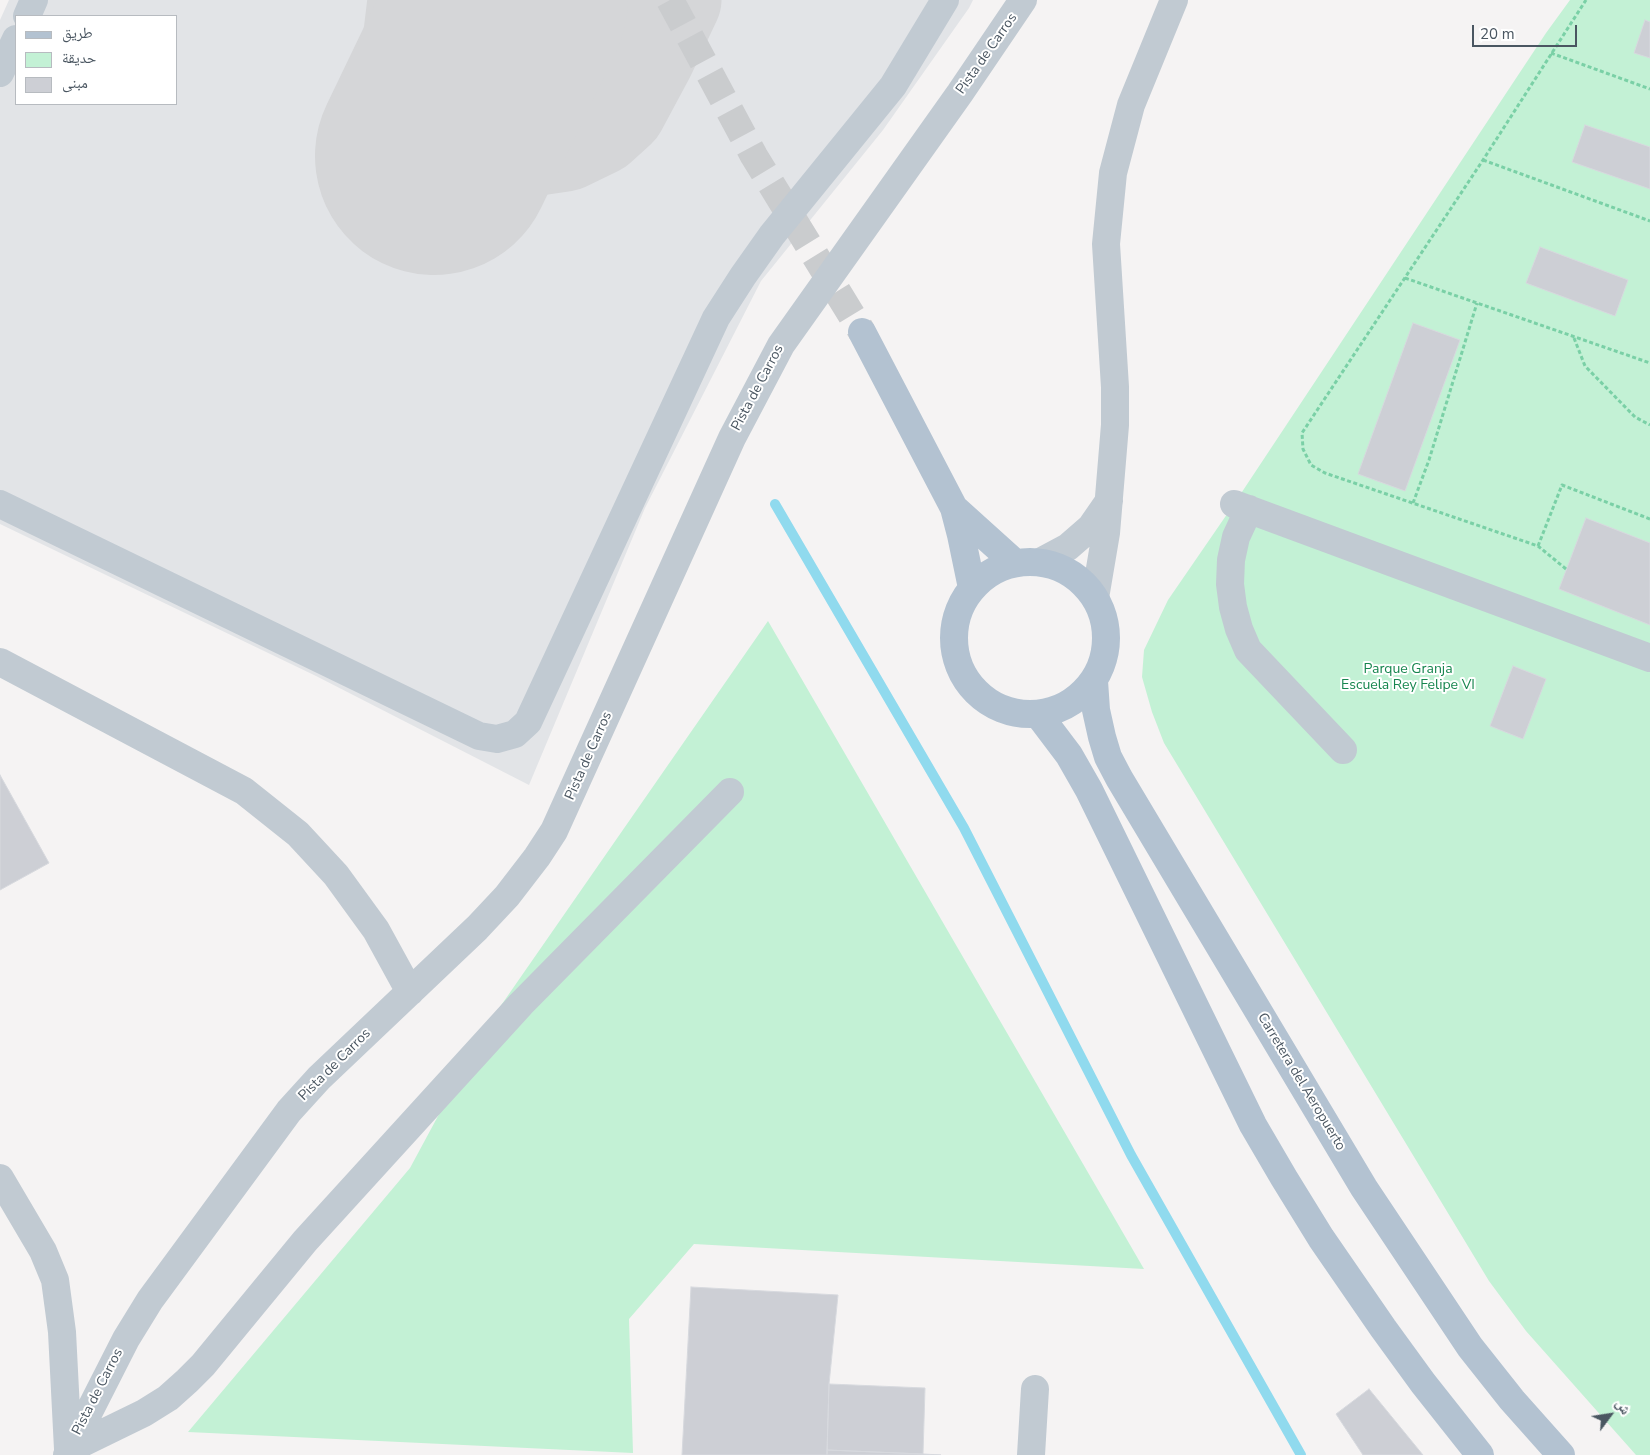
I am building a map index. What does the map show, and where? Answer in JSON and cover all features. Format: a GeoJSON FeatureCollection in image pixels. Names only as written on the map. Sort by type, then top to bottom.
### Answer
{"type":"FeatureCollection","features":[{"type":"Feature","properties":{"kind":"main road"},"geometry":{"type":"LineString","coordinates":[[862,332],[954,508],[972,588]]}},
{"type":"Feature","properties":{"kind":"main road"},"geometry":{"type":"LineString","coordinates":[[954,508],[1028,563]]}},
{"type":"Feature","properties":{"kind":"main road"},"geometry":{"type":"LineString","coordinates":[[1028,563],[1061,568],[1080,581],[1095,598],[1105,625],[1105,654],[1094,681],[1083,694],[1070,704],[1054,711],[1038,714],[1014,713],[991,704],[972,688],[959,667],[954,643],[956,619],[962,603],[972,588],[984,577],[999,568],[1028,563]]}},
{"type":"Feature","properties":{"kind":"main road","name":"Carretera del Aeropuerto"},"geometry":{"type":"LineString","coordinates":[[1094,681],[1096,710],[1102,737],[1108,757],[1118,778],[1375,1204],[1470,1346],[1512,1400],[1561,1455]]}},
{"type":"Feature","properties":{"kind":"main road"},"geometry":{"type":"LineString","coordinates":[[1038,714],[1069,755],[1089,790],[1254,1124],[1284,1178],[1321,1238],[1383,1328],[1423,1383],[1480,1455]]}},
{"type":"Feature","properties":{"kind":"street"},"geometry":{"type":"LineString","coordinates":[[27,15],[34,0]]}},
{"type":"Feature","properties":{"kind":"street"},"geometry":{"type":"LineString","coordinates":[[0,504],[479,736],[497,739],[515,734],[528,722],[716,318],[772,235],[893,86],[945,0]]}},
{"type":"Feature","properties":{"kind":"street","name":"Pista de Carros"},"geometry":{"type":"LineString","coordinates":[[68,1453],[126,1339],[150,1300],[298,1101],[319,1078],[477,928],[507,896],[537,857],[554,831],[732,438],[781,345],[917,154],[1023,0]]}},
{"type":"Feature","properties":{"kind":"street"},"geometry":{"type":"LineString","coordinates":[[1095,598],[1106,533],[1114,425],[1115,387],[1106,244],[1113,173],[1131,105],[1174,0]]}},
{"type":"Feature","properties":{"kind":"street"},"geometry":{"type":"LineString","coordinates":[[0,73],[15,40]]}},
{"type":"Feature","properties":{"kind":"street"},"geometry":{"type":"LineString","coordinates":[[1028,563],[1068,547],[1091,527],[1109,501]]}},
{"type":"Feature","properties":{"kind":"street"},"geometry":{"type":"LineString","coordinates":[[1343,750],[1248,650],[1239,629],[1233,607],[1230,584],[1231,560],[1242,507],[1650,658]]}},
{"type":"Feature","properties":{"kind":"street"},"geometry":{"type":"LineString","coordinates":[[0,662],[244,791],[298,834],[336,876],[376,930],[410,992]]}},
{"type":"Feature","properties":{"kind":"street"},"geometry":{"type":"LineString","coordinates":[[0,1178],[43,1251],[55,1280],[62,1332],[68,1453],[144,1413],[168,1398],[192,1376],[292,1255],[521,1004],[730,792]]}},
{"type":"Feature","properties":{"kind":"street"},"geometry":{"type":"LineString","coordinates":[[1031,1455],[1035,1389]]}},
{"type":"Feature","properties":{"kind":"path"},"geometry":{"type":"LineString","coordinates":[[1566,570],[1538,546],[1325,472],[1312,465],[1303,450],[1302,433],[1483,160],[1550,53],[1586,0]]}},
{"type":"Feature","properties":{"kind":"path"},"geometry":{"type":"LineString","coordinates":[[1550,53],[1650,89]]}},
{"type":"Feature","properties":{"kind":"path"},"geometry":{"type":"LineString","coordinates":[[1483,160],[1650,221]]}},
{"type":"Feature","properties":{"kind":"path"},"geometry":{"type":"LineString","coordinates":[[1405,278],[1650,364]]}},
{"type":"Feature","properties":{"kind":"path"},"geometry":{"type":"LineString","coordinates":[[1413,503],[1429,460],[1477,303]]}},
{"type":"Feature","properties":{"kind":"path"},"geometry":{"type":"LineString","coordinates":[[1574,337],[1585,366],[1635,417],[1650,425]]}},
{"type":"Feature","properties":{"kind":"path"},"geometry":{"type":"LineString","coordinates":[[1538,546],[1562,485],[1650,519]]}},
{"type":"Feature","properties":{"kind":"shaded area"},"geometry":{"type":"Polygon","coordinates":[[[9,0],[973,0],[883,130],[761,281],[645,508],[529,785],[316,676],[0,524],[0,20],[9,0]]]}},
{"type":"Feature","properties":{"kind":"green space","name":"Parque Granja Escuela Rey Felipe VI"},"geometry":{"type":"Polygon","coordinates":[[[1570,0],[1650,0],[1650,1455],[1636,1455],[1526,1331],[1489,1281],[1164,743],[1152,712],[1142,677],[1144,650],[1168,600],[1234,504],[1546,33],[1570,0]]]}},
{"type":"Feature","properties":{"kind":"green space"},"geometry":{"type":"Polygon","coordinates":[[[768,621],[1144,1269],[694,1244],[629,1319],[633,1453],[188,1432],[410,1168],[486,1027],[768,621]]]}},
{"type":"Feature","properties":{"kind":"building"},"geometry":{"type":"Polygon","coordinates":[[[1645,20],[1650,22],[1650,58],[1634,53],[1645,20]]]}},
{"type":"Feature","properties":{"kind":"building"},"geometry":{"type":"Polygon","coordinates":[[[1585,125],[1650,147],[1650,189],[1572,162],[1585,125]]]}},
{"type":"Feature","properties":{"kind":"building"},"geometry":{"type":"Polygon","coordinates":[[[1540,247],[1628,280],[1615,316],[1526,283],[1540,247]]]}},
{"type":"Feature","properties":{"kind":"building"},"geometry":{"type":"Polygon","coordinates":[[[1413,323],[1460,340],[1405,491],[1358,474],[1413,323]]]}},
{"type":"Feature","properties":{"kind":"building"},"geometry":{"type":"Polygon","coordinates":[[[1586,518],[1650,543],[1650,625],[1559,589],[1586,518]]]}},
{"type":"Feature","properties":{"kind":"building"},"geometry":{"type":"Polygon","coordinates":[[[1513,666],[1546,679],[1523,739],[1490,726],[1513,666]]]}},
{"type":"Feature","properties":{"kind":"building"},"geometry":{"type":"Polygon","coordinates":[[[0,775],[49,863],[0,890],[0,775]]]}},
{"type":"Feature","properties":{"kind":"building"},"geometry":{"type":"Polygon","coordinates":[[[691,1287],[838,1295],[829,1384],[827,1455],[682,1455],[691,1287]]]}},
{"type":"Feature","properties":{"kind":"building"},"geometry":{"type":"Polygon","coordinates":[[[829,1384],[925,1388],[923,1454],[827,1450],[829,1384]]]}},
{"type":"Feature","properties":{"kind":"building"},"geometry":{"type":"Polygon","coordinates":[[[1369,1389],[1423,1455],[1363,1455],[1336,1414],[1369,1389]]]}},
{"type":"Feature","properties":{"kind":"building"},"geometry":{"type":"Polygon","coordinates":[[[827,1450],[923,1454],[941,1455],[827,1455],[827,1450]]]}},
{"type":"Feature","properties":{"kind":"waterway"},"geometry":{"type":"LineString","coordinates":[[775,504],[964,828],[1131,1155],[1301,1455]]}},
{"type":"Feature","properties":{"kind":"taxiway"},"geometry":{"type":"LineString","coordinates":[[415,0],[410,42],[421,81],[439,110],[475,134],[508,147],[538,148],[565,144],[598,128],[619,109],[648,55],[674,0]]}},
{"type":"Feature","properties":{"kind":"runway"},"geometry":{"type":"LineString","coordinates":[[434,156],[509,0]]}},
{"type":"Feature","properties":{"kind":"tunnel"},"geometry":{"type":"LineString","coordinates":[[670,0],[754,156],[862,332]]}}]}
